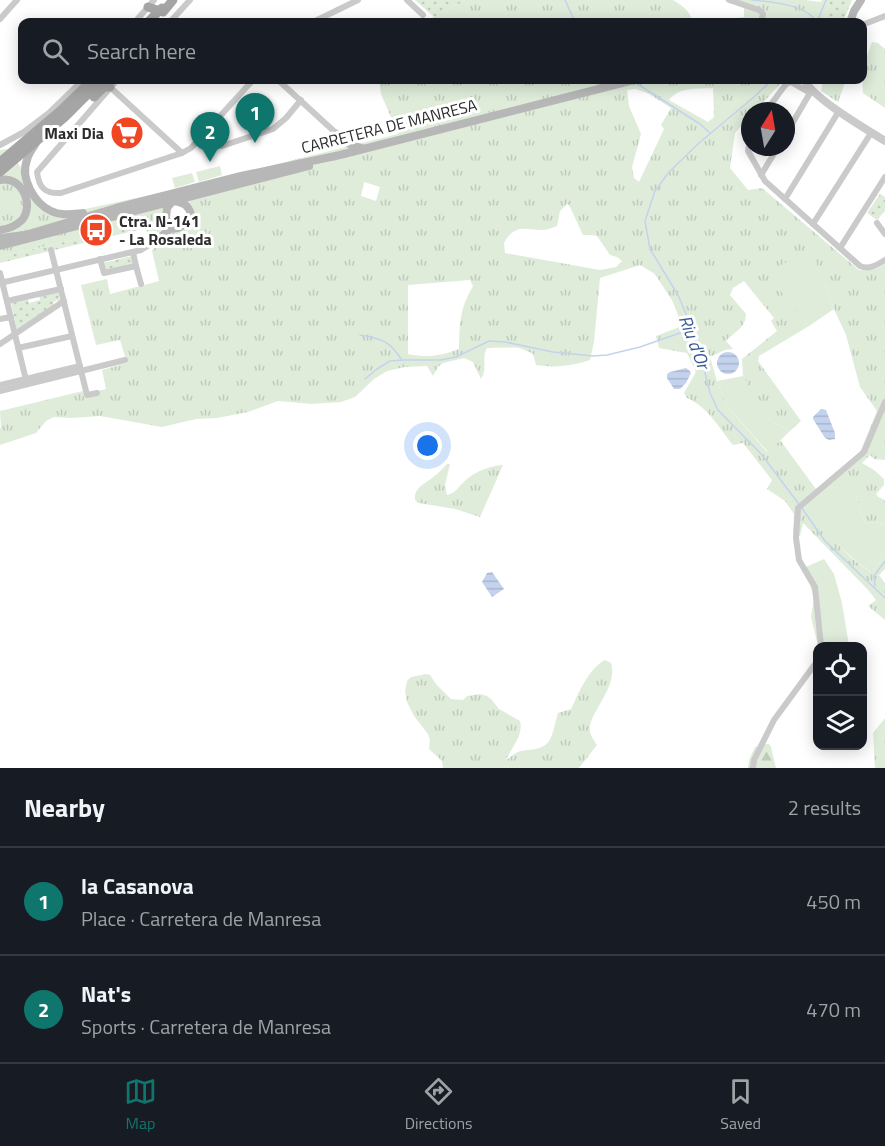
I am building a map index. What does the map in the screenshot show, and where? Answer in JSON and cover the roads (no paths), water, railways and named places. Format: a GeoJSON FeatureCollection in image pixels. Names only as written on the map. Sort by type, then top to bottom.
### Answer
{"type":"FeatureCollection","features":[{"type":"Feature","properties":{"kind":"main road"},"geometry":{"type":"LineString","coordinates":[[151,18],[173,0]]}},
{"type":"Feature","properties":{"kind":"main road"},"geometry":{"type":"LineString","coordinates":[[161,18],[173,0]]}},
{"type":"Feature","properties":{"kind":"main road"},"geometry":{"type":"LineString","coordinates":[[851,18],[861,0]]}},
{"type":"Feature","properties":{"kind":"main road"},"geometry":{"type":"LineString","coordinates":[[147,2],[159,12]]}},
{"type":"Feature","properties":{"kind":"main road"},"geometry":{"type":"LineString","coordinates":[[147,2],[148,18]]}},
{"type":"Feature","properties":{"kind":"main road"},"geometry":{"type":"LineString","coordinates":[[0,162],[88,84]]}},
{"type":"Feature","properties":{"kind":"main road"},"geometry":{"type":"LineString","coordinates":[[0,172],[65,117],[96,84]]}},
{"type":"Feature","properties":{"kind":"main road"},"geometry":{"type":"LineString","coordinates":[[0,168],[96,84]]}},
{"type":"Feature","properties":{"kind":"main road","name":"CARRETERA DE MANRESA"},"geometry":{"type":"LineString","coordinates":[[116,208],[225,180],[340,155],[616,84]]}},
{"type":"Feature","properties":{"kind":"main road"},"geometry":{"type":"LineString","coordinates":[[65,117],[82,108],[104,87],[110,87]]}},
{"type":"Feature","properties":{"kind":"main road"},"geometry":{"type":"LineString","coordinates":[[337,134],[357,148],[366,148]]}},
{"type":"Feature","properties":{"kind":"main road"},"geometry":{"type":"LineString","coordinates":[[325,157],[336,152],[337,134]]}},
{"type":"Feature","properties":{"kind":"main road"},"geometry":{"type":"LineString","coordinates":[[37,140],[27,159],[24,172],[37,201],[51,212],[66,215],[133,207],[166,199],[184,204],[189,209],[190,215]]}},
{"type":"Feature","properties":{"kind":"main road"},"geometry":{"type":"LineString","coordinates":[[0,242],[14,242],[129,213],[315,165],[340,155]]}},
{"type":"Feature","properties":{"kind":"main road"},"geometry":{"type":"LineString","coordinates":[[0,180],[4,178],[15,182],[23,189],[27,201],[23,219],[9,228],[0,230]]}},
{"type":"Feature","properties":{"kind":"main road"},"geometry":{"type":"LineString","coordinates":[[156,241],[166,217],[167,208],[173,201],[180,196],[225,180]]}},
{"type":"Feature","properties":{"kind":"main road"},"geometry":{"type":"LineString","coordinates":[[156,241],[170,230],[188,223],[195,203],[201,197],[214,191]]}},
{"type":"Feature","properties":{"kind":"main road"},"geometry":{"type":"LineString","coordinates":[[0,242],[116,208]]}},
{"type":"Feature","properties":{"kind":"main road"},"geometry":{"type":"LineString","coordinates":[[129,213],[154,210],[166,217],[174,227],[180,227]]}},
{"type":"Feature","properties":{"kind":"street"},"geometry":{"type":"LineString","coordinates":[[0,19],[17,0]]}},
{"type":"Feature","properties":{"kind":"street"},"geometry":{"type":"LineString","coordinates":[[174,18],[190,0]]}},
{"type":"Feature","properties":{"kind":"street"},"geometry":{"type":"LineString","coordinates":[[321,18],[358,0]]}},
{"type":"Feature","properties":{"kind":"street"},"geometry":{"type":"LineString","coordinates":[[406,0],[423,15]]}},
{"type":"Feature","properties":{"kind":"street"},"geometry":{"type":"LineString","coordinates":[[729,0],[759,10],[763,14],[762,18]]}},
{"type":"Feature","properties":{"kind":"street"},"geometry":{"type":"LineString","coordinates":[[137,18],[147,2]]}},
{"type":"Feature","properties":{"kind":"street"},"geometry":{"type":"LineString","coordinates":[[854,11],[858,18]]}},
{"type":"Feature","properties":{"kind":"street"},"geometry":{"type":"LineString","coordinates":[[867,22],[885,16]]}},
{"type":"Feature","properties":{"kind":"street"},"geometry":{"type":"LineString","coordinates":[[0,145],[24,132],[49,113],[79,84]]}},
{"type":"Feature","properties":{"kind":"street"},"geometry":{"type":"LineString","coordinates":[[113,84],[37,172],[38,182],[45,190],[52,194],[61,193],[182,153],[190,148],[249,84]]}},
{"type":"Feature","properties":{"kind":"street"},"geometry":{"type":"LineString","coordinates":[[283,84],[337,134]]}},
{"type":"Feature","properties":{"kind":"street"},"geometry":{"type":"LineString","coordinates":[[773,102],[786,84]]}},
{"type":"Feature","properties":{"kind":"street"},"geometry":{"type":"LineString","coordinates":[[796,84],[812,91],[885,141]]}},
{"type":"Feature","properties":{"kind":"street"},"geometry":{"type":"LineString","coordinates":[[807,84],[812,91]]}},
{"type":"Feature","properties":{"kind":"street"},"geometry":{"type":"LineString","coordinates":[[795,119],[812,91],[813,84]]}},
{"type":"Feature","properties":{"kind":"street"},"geometry":{"type":"LineString","coordinates":[[110,87],[182,153]]}},
{"type":"Feature","properties":{"kind":"street"},"geometry":{"type":"LineString","coordinates":[[205,132],[222,146],[273,129],[301,100]]}},
{"type":"Feature","properties":{"kind":"street"},"geometry":{"type":"LineString","coordinates":[[785,199],[839,111]]}},
{"type":"Feature","properties":{"kind":"street"},"geometry":{"type":"LineString","coordinates":[[813,224],[871,133]]}},
{"type":"Feature","properties":{"kind":"street"},"geometry":{"type":"LineString","coordinates":[[751,156],[765,181],[860,266],[865,268],[885,260]]}},
{"type":"Feature","properties":{"kind":"street"},"geometry":{"type":"LineString","coordinates":[[761,175],[773,156]]}},
{"type":"Feature","properties":{"kind":"street"},"geometry":{"type":"LineString","coordinates":[[840,248],[885,177]]}},
{"type":"Feature","properties":{"kind":"street"},"geometry":{"type":"LineString","coordinates":[[877,223],[885,234]]}},
{"type":"Feature","properties":{"kind":"street"},"geometry":{"type":"LineString","coordinates":[[1,283],[141,250],[156,241]]}},
{"type":"Feature","properties":{"kind":"street"},"geometry":{"type":"LineString","coordinates":[[51,250],[87,395],[97,393]]}},
{"type":"Feature","properties":{"kind":"street"},"geometry":{"type":"LineString","coordinates":[[133,252],[141,284]]}},
{"type":"Feature","properties":{"kind":"street"},"geometry":{"type":"LineString","coordinates":[[100,259],[104,273],[136,266]]}},
{"type":"Feature","properties":{"kind":"street"},"geometry":{"type":"LineString","coordinates":[[0,273],[26,382]]}},
{"type":"Feature","properties":{"kind":"street"},"geometry":{"type":"LineString","coordinates":[[7,301],[61,289]]}},
{"type":"Feature","properties":{"kind":"street"},"geometry":{"type":"LineString","coordinates":[[0,344],[64,301]]}},
{"type":"Feature","properties":{"kind":"street"},"geometry":{"type":"LineString","coordinates":[[0,319],[10,317]]}},
{"type":"Feature","properties":{"kind":"street"},"geometry":{"type":"LineString","coordinates":[[18,348],[72,336]]}},
{"type":"Feature","properties":{"kind":"street"},"geometry":{"type":"LineString","coordinates":[[0,391],[26,382],[125,360]]}},
{"type":"Feature","properties":{"kind":"street"},"geometry":{"type":"LineString","coordinates":[[0,385],[26,382]]}},
{"type":"Feature","properties":{"kind":"street"},"geometry":{"type":"LineString","coordinates":[[821,642],[814,587],[800,560],[796,538],[800,506],[864,452],[885,402]]}},
{"type":"Feature","properties":{"kind":"street"},"geometry":{"type":"LineString","coordinates":[[753,768],[754,760],[774,720],[813,667]]}},
{"type":"Feature","properties":{"kind":"water"},"geometry":{"type":"Polygon","coordinates":[[[728,352],[736,355],[739,363],[736,371],[728,374],[720,371],[717,363],[720,355],[728,352]]]}},
{"type":"Feature","properties":{"kind":"water"},"geometry":{"type":"Polygon","coordinates":[[[686,368],[691,373],[686,383],[680,389],[674,389],[667,374],[686,368]]]}},
{"type":"Feature","properties":{"kind":"water"},"geometry":{"type":"Polygon","coordinates":[[[821,409],[826,410],[835,439],[825,438],[813,419],[821,409]]]}},
{"type":"Feature","properties":{"kind":"water"},"geometry":{"type":"Polygon","coordinates":[[[492,572],[504,589],[492,597],[482,582],[487,573],[492,572]]]}},
{"type":"Feature","properties":{"kind":"waterway"},"geometry":{"type":"LineString","coordinates":[[565,0],[573,18]]}},
{"type":"Feature","properties":{"kind":"waterway","name":"Riu d'Or"},"geometry":{"type":"LineString","coordinates":[[752,0],[797,8],[813,18]]}},
{"type":"Feature","properties":{"kind":"waterway"},"geometry":{"type":"LineString","coordinates":[[819,18],[826,0]]}},
{"type":"Feature","properties":{"kind":"waterway"},"geometry":{"type":"LineString","coordinates":[[639,84],[710,133]]}},
{"type":"Feature","properties":{"kind":"waterway","name":"Riu d'Or"},"geometry":{"type":"LineString","coordinates":[[768,84],[669,172],[655,191],[645,221],[650,249],[678,295],[692,328],[710,393],[718,410],[762,455],[798,503]]}},
{"type":"Feature","properties":{"kind":"waterway"},"geometry":{"type":"LineString","coordinates":[[365,379],[390,361],[440,360],[456,357],[489,341],[593,356],[640,347],[691,331]]}},
{"type":"Feature","properties":{"kind":"waterway"},"geometry":{"type":"LineString","coordinates":[[360,335],[384,341],[401,359]]}},
{"type":"Feature","properties":{"kind":"waterway","name":"Riu d'Or"},"geometry":{"type":"LineString","coordinates":[[801,507],[825,541],[885,598]]}},
{"type":"Feature","properties":{"kind":"waterway"},"geometry":{"type":"LineString","coordinates":[[875,586],[874,576],[885,561]]}},
{"type":"Feature","properties":{"kind":"place","name":"Maxi Dia"},"geometry":{"type":"Point","coordinates":[127,133]}},
{"type":"Feature","properties":{"kind":"place","name":"la Casanova"},"geometry":{"type":"Point","coordinates":[255,143]}},
{"type":"Feature","properties":{"kind":"place","name":"Nat's"},"geometry":{"type":"Point","coordinates":[210,162]}},
{"type":"Feature","properties":{"kind":"place","name":"Ctra. N-141 - La Rosaleda"},"geometry":{"type":"Point","coordinates":[96,230]}}]}
